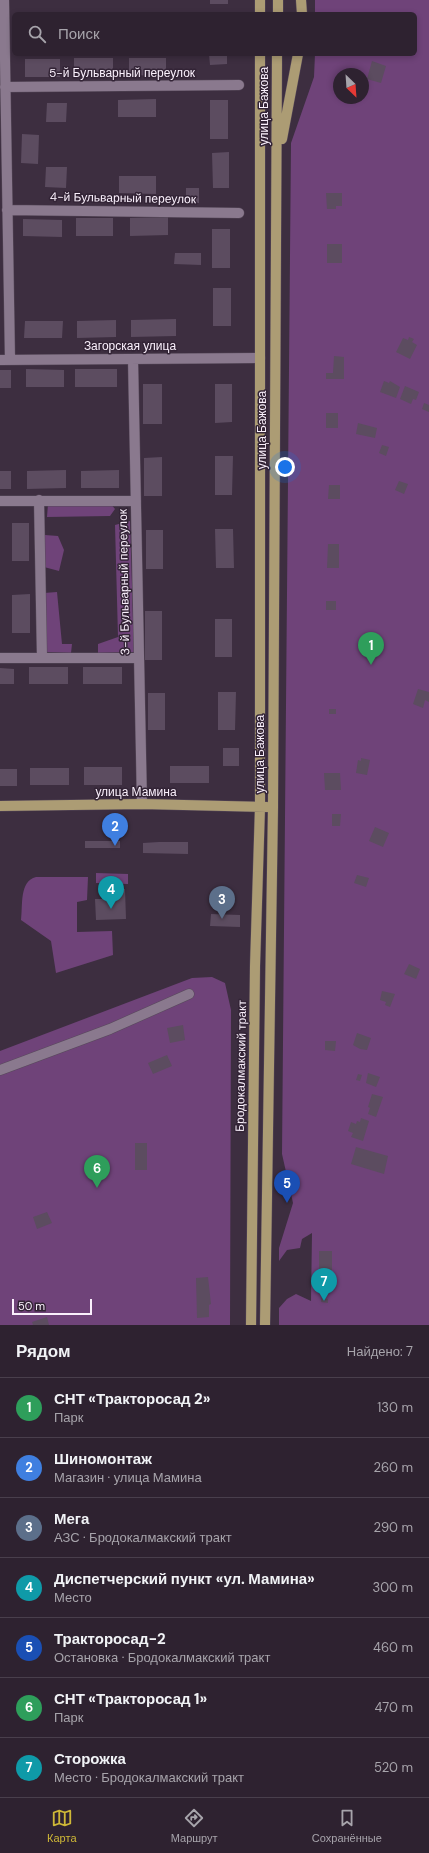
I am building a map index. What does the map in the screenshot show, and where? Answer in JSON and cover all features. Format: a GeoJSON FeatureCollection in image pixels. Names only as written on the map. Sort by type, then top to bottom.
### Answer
{"type":"FeatureCollection","features":[{"type":"Feature","properties":{"kind":"main road"},"geometry":{"type":"LineString","coordinates":[[260,0],[260,12]]}},
{"type":"Feature","properties":{"kind":"main road"},"geometry":{"type":"LineString","coordinates":[[278,0],[278,12]]}},
{"type":"Feature","properties":{"kind":"main road"},"geometry":{"type":"LineString","coordinates":[[301,0],[302,12]]}},
{"type":"Feature","properties":{"kind":"main road","name":"улица Бажова"},"geometry":{"type":"LineString","coordinates":[[260,56],[260,807]]}},
{"type":"Feature","properties":{"kind":"main road","name":"улица Бажова"},"geometry":{"type":"LineString","coordinates":[[273,807],[277,56]]}},
{"type":"Feature","properties":{"kind":"main road"},"geometry":{"type":"LineString","coordinates":[[277,167],[298,56]]}},
{"type":"Feature","properties":{"kind":"main road","name":"улица Мамина"},"geometry":{"type":"LineString","coordinates":[[0,806],[142,804],[273,807]]}},
{"type":"Feature","properties":{"kind":"main road","name":"Бродокалмакский тракт"},"geometry":{"type":"LineString","coordinates":[[251,1325],[255,966],[260,807]]}},
{"type":"Feature","properties":{"kind":"main road"},"geometry":{"type":"LineString","coordinates":[[264,1325],[273,807]]}},
{"type":"Feature","properties":{"kind":"street"},"geometry":{"type":"LineString","coordinates":[[4,0],[5,87],[3,186],[7,210],[5,360]]}},
{"type":"Feature","properties":{"kind":"street","name":"5-й Бульварный переулок"},"geometry":{"type":"LineString","coordinates":[[5,87],[239,85]]}},
{"type":"Feature","properties":{"kind":"street","name":"4-й Бульварный переулок"},"geometry":{"type":"LineString","coordinates":[[7,210],[239,213]]}},
{"type":"Feature","properties":{"kind":"street","name":"Загорская улица"},"geometry":{"type":"LineString","coordinates":[[5,360],[260,358]]}},
{"type":"Feature","properties":{"kind":"street","name":"3-й Бульварный переулок"},"geometry":{"type":"LineString","coordinates":[[133,359],[142,804]]}},
{"type":"Feature","properties":{"kind":"street"},"geometry":{"type":"LineString","coordinates":[[39,500],[42,657]]}},
{"type":"Feature","properties":{"kind":"street"},"geometry":{"type":"LineString","coordinates":[[0,501],[136,501]]}},
{"type":"Feature","properties":{"kind":"street"},"geometry":{"type":"LineString","coordinates":[[0,658],[138,658]]}},
{"type":"Feature","properties":{"kind":"street"},"geometry":{"type":"LineString","coordinates":[[0,1070],[110,1029],[189,994]]}},
{"type":"Feature","properties":{"kind":"shaded area"},"geometry":{"type":"Polygon","coordinates":[[[315,0],[429,0],[429,1325],[279,1325],[279,1308],[287,1299],[296,1294],[311,1301],[312,1233],[302,1239],[300,1248],[287,1250],[279,1261],[279,1248],[293,1203],[282,1154],[291,143],[314,77],[315,56],[417,56],[417,12],[315,12],[315,0]]]}},
{"type":"Feature","properties":{"kind":"shaded area"},"geometry":{"type":"Polygon","coordinates":[[[110,503],[115,509],[110,516],[47,517],[48,504],[110,503]]]}},
{"type":"Feature","properties":{"kind":"shaded area"},"geometry":{"type":"Polygon","coordinates":[[[130,521],[134,652],[98,653],[98,644],[118,637],[115,525],[130,521]]]}},
{"type":"Feature","properties":{"kind":"shaded area"},"geometry":{"type":"Polygon","coordinates":[[[45,535],[58,536],[64,550],[59,571],[44,567],[45,535]]]}},
{"type":"Feature","properties":{"kind":"shaded area"},"geometry":{"type":"Polygon","coordinates":[[[57,592],[62,644],[72,644],[71,653],[46,652],[44,593],[57,592]]]}},
{"type":"Feature","properties":{"kind":"shaded area"},"geometry":{"type":"Polygon","coordinates":[[[96,873],[128,874],[128,884],[96,883],[96,873]]]}},
{"type":"Feature","properties":{"kind":"shaded area"},"geometry":{"type":"Polygon","coordinates":[[[36,877],[88,877],[87,900],[77,902],[77,932],[112,931],[113,955],[56,973],[51,941],[21,920],[24,889],[31,879],[36,877]]]}},
{"type":"Feature","properties":{"kind":"shaded area"},"geometry":{"type":"Polygon","coordinates":[[[212,977],[225,983],[231,1010],[230,1325],[0,1325],[0,1051],[192,978],[212,977]]]}},
{"type":"Feature","properties":{"kind":"building"},"geometry":{"type":"Polygon","coordinates":[[[210,0],[228,0],[228,4],[210,4],[210,0]]]}},
{"type":"Feature","properties":{"kind":"building"},"geometry":{"type":"Polygon","coordinates":[[[209,56],[227,56],[227,64],[210,65],[209,56]]]}},
{"type":"Feature","properties":{"kind":"building"},"geometry":{"type":"Polygon","coordinates":[[[74,58],[113,58],[113,76],[74,76],[74,58]]]}},
{"type":"Feature","properties":{"kind":"building"},"geometry":{"type":"Polygon","coordinates":[[[129,58],[166,58],[166,76],[129,75],[129,58]]]}},
{"type":"Feature","properties":{"kind":"building"},"geometry":{"type":"Polygon","coordinates":[[[25,59],[60,59],[60,77],[25,77],[25,59]]]}},
{"type":"Feature","properties":{"kind":"building"},"geometry":{"type":"Polygon","coordinates":[[[372,61],[386,66],[381,83],[369,80],[369,72],[372,61]]]}},
{"type":"Feature","properties":{"kind":"building"},"geometry":{"type":"Polygon","coordinates":[[[156,99],[156,117],[118,117],[118,100],[156,99]]]}},
{"type":"Feature","properties":{"kind":"building"},"geometry":{"type":"Polygon","coordinates":[[[210,100],[228,100],[228,139],[210,139],[210,100]]]}},
{"type":"Feature","properties":{"kind":"building"},"geometry":{"type":"Polygon","coordinates":[[[47,103],[67,103],[66,122],[46,122],[47,103]]]}},
{"type":"Feature","properties":{"kind":"building"},"geometry":{"type":"Polygon","coordinates":[[[22,134],[39,135],[38,164],[21,163],[22,134]]]}},
{"type":"Feature","properties":{"kind":"building"},"geometry":{"type":"Polygon","coordinates":[[[229,152],[229,188],[213,188],[212,153],[229,152]]]}},
{"type":"Feature","properties":{"kind":"building"},"geometry":{"type":"Polygon","coordinates":[[[46,167],[67,167],[66,188],[45,187],[46,167]]]}},
{"type":"Feature","properties":{"kind":"building"},"geometry":{"type":"Polygon","coordinates":[[[119,176],[156,176],[156,194],[119,193],[119,176]]]}},
{"type":"Feature","properties":{"kind":"building"},"geometry":{"type":"Polygon","coordinates":[[[186,188],[199,188],[199,203],[186,203],[186,188]]]}},
{"type":"Feature","properties":{"kind":"building"},"geometry":{"type":"Polygon","coordinates":[[[326,193],[342,193],[342,206],[336,206],[336,209],[327,209],[326,193]]]}},
{"type":"Feature","properties":{"kind":"building"},"geometry":{"type":"Polygon","coordinates":[[[168,217],[168,235],[130,236],[130,218],[168,217]]]}},
{"type":"Feature","properties":{"kind":"building"},"geometry":{"type":"Polygon","coordinates":[[[76,218],[113,218],[113,236],[76,236],[76,218]]]}},
{"type":"Feature","properties":{"kind":"building"},"geometry":{"type":"Polygon","coordinates":[[[23,219],[62,220],[62,237],[23,236],[23,219]]]}},
{"type":"Feature","properties":{"kind":"building"},"geometry":{"type":"Polygon","coordinates":[[[212,229],[230,229],[230,268],[212,268],[212,229]]]}},
{"type":"Feature","properties":{"kind":"building"},"geometry":{"type":"Polygon","coordinates":[[[327,244],[342,244],[342,263],[327,263],[327,244]]]}},
{"type":"Feature","properties":{"kind":"building"},"geometry":{"type":"Polygon","coordinates":[[[175,253],[201,253],[201,265],[174,264],[175,253]]]}},
{"type":"Feature","properties":{"kind":"building"},"geometry":{"type":"Polygon","coordinates":[[[213,288],[231,288],[231,326],[213,326],[213,288]]]}},
{"type":"Feature","properties":{"kind":"building"},"geometry":{"type":"Polygon","coordinates":[[[176,319],[176,336],[131,337],[131,320],[176,319]]]}},
{"type":"Feature","properties":{"kind":"building"},"geometry":{"type":"Polygon","coordinates":[[[116,320],[116,337],[77,338],[77,321],[116,320]]]}},
{"type":"Feature","properties":{"kind":"building"},"geometry":{"type":"Polygon","coordinates":[[[25,321],[63,321],[62,338],[24,338],[25,321]]]}},
{"type":"Feature","properties":{"kind":"building"},"geometry":{"type":"Polygon","coordinates":[[[409,337],[414,339],[412,342],[417,345],[410,359],[396,352],[403,338],[408,340],[409,337]]]}},
{"type":"Feature","properties":{"kind":"building"},"geometry":{"type":"Polygon","coordinates":[[[334,356],[344,357],[344,379],[326,379],[326,373],[333,373],[334,356]]]}},
{"type":"Feature","properties":{"kind":"building"},"geometry":{"type":"Polygon","coordinates":[[[26,369],[64,370],[64,387],[26,387],[26,369]]]}},
{"type":"Feature","properties":{"kind":"building"},"geometry":{"type":"Polygon","coordinates":[[[75,369],[117,369],[117,387],[75,387],[75,369]]]}},
{"type":"Feature","properties":{"kind":"building"},"geometry":{"type":"Polygon","coordinates":[[[0,370],[11,370],[11,388],[0,388],[0,370]]]}},
{"type":"Feature","properties":{"kind":"building"},"geometry":{"type":"Polygon","coordinates":[[[384,381],[389,383],[390,381],[400,387],[396,398],[380,392],[384,381]]]}},
{"type":"Feature","properties":{"kind":"building"},"geometry":{"type":"Polygon","coordinates":[[[143,384],[162,384],[162,424],[143,424],[143,384]]]}},
{"type":"Feature","properties":{"kind":"building"},"geometry":{"type":"Polygon","coordinates":[[[215,384],[232,384],[232,422],[215,423],[215,384]]]}},
{"type":"Feature","properties":{"kind":"building"},"geometry":{"type":"Polygon","coordinates":[[[405,386],[419,392],[416,400],[413,399],[411,404],[400,399],[405,386]]]}},
{"type":"Feature","properties":{"kind":"building"},"geometry":{"type":"Polygon","coordinates":[[[424,403],[429,405],[429,412],[422,409],[424,403]]]}},
{"type":"Feature","properties":{"kind":"building"},"geometry":{"type":"Polygon","coordinates":[[[326,413],[338,413],[338,428],[326,428],[326,413]]]}},
{"type":"Feature","properties":{"kind":"building"},"geometry":{"type":"Polygon","coordinates":[[[358,423],[377,428],[375,438],[356,434],[358,423]]]}},
{"type":"Feature","properties":{"kind":"building"},"geometry":{"type":"Polygon","coordinates":[[[382,445],[389,447],[386,456],[379,453],[382,445]]]}},
{"type":"Feature","properties":{"kind":"building"},"geometry":{"type":"Polygon","coordinates":[[[215,456],[233,456],[232,495],[215,495],[215,456]]]}},
{"type":"Feature","properties":{"kind":"building"},"geometry":{"type":"Polygon","coordinates":[[[162,457],[162,496],[144,496],[144,458],[162,457]]]}},
{"type":"Feature","properties":{"kind":"building"},"geometry":{"type":"Polygon","coordinates":[[[66,470],[66,488],[27,489],[27,471],[66,470]]]}},
{"type":"Feature","properties":{"kind":"building"},"geometry":{"type":"Polygon","coordinates":[[[119,470],[119,488],[81,488],[81,471],[119,470]]]}},
{"type":"Feature","properties":{"kind":"building"},"geometry":{"type":"Polygon","coordinates":[[[0,471],[11,471],[11,489],[0,489],[0,471]]]}},
{"type":"Feature","properties":{"kind":"building"},"geometry":{"type":"Polygon","coordinates":[[[399,481],[408,484],[404,494],[395,490],[399,481]]]}},
{"type":"Feature","properties":{"kind":"building"},"geometry":{"type":"Polygon","coordinates":[[[329,485],[340,485],[340,499],[328,499],[329,485]]]}},
{"type":"Feature","properties":{"kind":"building"},"geometry":{"type":"Polygon","coordinates":[[[12,523],[29,523],[29,561],[12,561],[12,523]]]}},
{"type":"Feature","properties":{"kind":"building"},"geometry":{"type":"Polygon","coordinates":[[[215,529],[233,529],[234,568],[216,568],[215,529]]]}},
{"type":"Feature","properties":{"kind":"building"},"geometry":{"type":"Polygon","coordinates":[[[146,530],[163,530],[163,569],[146,569],[146,530]]]}},
{"type":"Feature","properties":{"kind":"building"},"geometry":{"type":"Polygon","coordinates":[[[328,544],[339,544],[339,568],[327,568],[328,544]]]}},
{"type":"Feature","properties":{"kind":"building"},"geometry":{"type":"Polygon","coordinates":[[[30,594],[30,633],[12,633],[12,595],[30,594]]]}},
{"type":"Feature","properties":{"kind":"building"},"geometry":{"type":"Polygon","coordinates":[[[326,601],[336,601],[336,610],[326,610],[326,601]]]}},
{"type":"Feature","properties":{"kind":"building"},"geometry":{"type":"Polygon","coordinates":[[[145,611],[162,611],[162,660],[145,660],[145,611]]]}},
{"type":"Feature","properties":{"kind":"building"},"geometry":{"type":"Polygon","coordinates":[[[215,619],[232,619],[232,657],[215,657],[215,619]]]}},
{"type":"Feature","properties":{"kind":"building"},"geometry":{"type":"Polygon","coordinates":[[[29,667],[68,667],[68,684],[29,684],[29,667]]]}},
{"type":"Feature","properties":{"kind":"building"},"geometry":{"type":"Polygon","coordinates":[[[83,667],[122,667],[122,684],[83,684],[83,667]]]}},
{"type":"Feature","properties":{"kind":"building"},"geometry":{"type":"Polygon","coordinates":[[[0,668],[14,669],[14,684],[0,684],[0,668]]]}},
{"type":"Feature","properties":{"kind":"building"},"geometry":{"type":"Polygon","coordinates":[[[418,689],[429,692],[429,702],[425,700],[423,708],[413,704],[418,689]]]}},
{"type":"Feature","properties":{"kind":"building"},"geometry":{"type":"Polygon","coordinates":[[[218,692],[236,692],[235,730],[218,730],[218,692]]]}},
{"type":"Feature","properties":{"kind":"building"},"geometry":{"type":"Polygon","coordinates":[[[148,693],[165,693],[165,730],[148,730],[148,693]]]}},
{"type":"Feature","properties":{"kind":"building"},"geometry":{"type":"Polygon","coordinates":[[[329,709],[336,709],[336,714],[329,714],[329,709]]]}},
{"type":"Feature","properties":{"kind":"building"},"geometry":{"type":"Polygon","coordinates":[[[223,748],[239,748],[239,766],[223,766],[223,748]]]}},
{"type":"Feature","properties":{"kind":"building"},"geometry":{"type":"Polygon","coordinates":[[[361,758],[370,760],[367,775],[356,773],[358,760],[361,761],[361,758]]]}},
{"type":"Feature","properties":{"kind":"building"},"geometry":{"type":"Polygon","coordinates":[[[170,766],[209,766],[209,783],[170,783],[170,766]]]}},
{"type":"Feature","properties":{"kind":"building"},"geometry":{"type":"Polygon","coordinates":[[[84,767],[122,767],[122,785],[84,785],[84,767]]]}},
{"type":"Feature","properties":{"kind":"building"},"geometry":{"type":"Polygon","coordinates":[[[30,768],[69,768],[69,785],[30,785],[30,768]]]}},
{"type":"Feature","properties":{"kind":"building"},"geometry":{"type":"Polygon","coordinates":[[[0,769],[17,769],[17,786],[0,786],[0,769]]]}},
{"type":"Feature","properties":{"kind":"building"},"geometry":{"type":"Polygon","coordinates":[[[324,773],[340,773],[341,790],[325,790],[324,773]]]}},
{"type":"Feature","properties":{"kind":"building"},"geometry":{"type":"Polygon","coordinates":[[[332,814],[341,814],[340,826],[332,826],[332,814]]]}},
{"type":"Feature","properties":{"kind":"building"},"geometry":{"type":"Polygon","coordinates":[[[375,827],[389,833],[383,847],[369,841],[375,827]]]}},
{"type":"Feature","properties":{"kind":"building"},"geometry":{"type":"Polygon","coordinates":[[[85,841],[120,841],[120,848],[85,848],[85,841]]]}},
{"type":"Feature","properties":{"kind":"building"},"geometry":{"type":"Polygon","coordinates":[[[188,842],[188,854],[143,853],[143,843],[188,842]]]}},
{"type":"Feature","properties":{"kind":"building"},"geometry":{"type":"Polygon","coordinates":[[[357,875],[369,878],[366,887],[354,883],[357,875]]]}},
{"type":"Feature","properties":{"kind":"building"},"geometry":{"type":"Polygon","coordinates":[[[111,889],[125,889],[126,919],[96,920],[95,899],[111,899],[111,889]]]}},
{"type":"Feature","properties":{"kind":"building"},"geometry":{"type":"Polygon","coordinates":[[[211,914],[240,915],[240,927],[210,926],[211,914]]]}},
{"type":"Feature","properties":{"kind":"building"},"geometry":{"type":"Polygon","coordinates":[[[409,964],[420,969],[416,979],[404,974],[409,964]]]}},
{"type":"Feature","properties":{"kind":"building"},"geometry":{"type":"Polygon","coordinates":[[[382,991],[395,994],[390,1007],[385,1005],[386,1002],[380,1000],[382,991]]]}},
{"type":"Feature","properties":{"kind":"building"},"geometry":{"type":"Polygon","coordinates":[[[183,1025],[185,1040],[170,1043],[167,1028],[183,1025]]]}},
{"type":"Feature","properties":{"kind":"building"},"geometry":{"type":"Polygon","coordinates":[[[357,1033],[371,1038],[367,1050],[360,1049],[353,1045],[357,1033]]]}},
{"type":"Feature","properties":{"kind":"building"},"geometry":{"type":"Polygon","coordinates":[[[325,1041],[336,1041],[335,1051],[325,1050],[325,1041]]]}},
{"type":"Feature","properties":{"kind":"building"},"geometry":{"type":"Polygon","coordinates":[[[167,1055],[172,1066],[153,1074],[148,1063],[167,1055]]]}},
{"type":"Feature","properties":{"kind":"building"},"geometry":{"type":"Polygon","coordinates":[[[368,1073],[380,1077],[376,1087],[366,1083],[368,1073]]]}},
{"type":"Feature","properties":{"kind":"building"},"geometry":{"type":"Polygon","coordinates":[[[358,1074],[362,1075],[360,1081],[356,1080],[358,1074]]]}},
{"type":"Feature","properties":{"kind":"building"},"geometry":{"type":"Polygon","coordinates":[[[372,1094],[383,1097],[376,1117],[368,1114],[370,1108],[368,1107],[372,1094]]]}},
{"type":"Feature","properties":{"kind":"building"},"geometry":{"type":"Polygon","coordinates":[[[361,1118],[369,1121],[363,1141],[351,1137],[353,1133],[348,1131],[351,1122],[356,1124],[357,1121],[360,1122],[361,1118]]]}},
{"type":"Feature","properties":{"kind":"building"},"geometry":{"type":"Polygon","coordinates":[[[135,1143],[147,1143],[147,1170],[135,1170],[135,1143]]]}},
{"type":"Feature","properties":{"kind":"building"},"geometry":{"type":"Polygon","coordinates":[[[356,1147],[388,1156],[384,1174],[351,1164],[356,1147]]]}},
{"type":"Feature","properties":{"kind":"building"},"geometry":{"type":"Polygon","coordinates":[[[47,1212],[52,1223],[37,1229],[33,1217],[47,1212]]]}},
{"type":"Feature","properties":{"kind":"building"},"geometry":{"type":"Polygon","coordinates":[[[319,1251],[332,1251],[332,1282],[319,1282],[319,1251]]]}},
{"type":"Feature","properties":{"kind":"building"},"geometry":{"type":"Polygon","coordinates":[[[208,1277],[211,1304],[209,1305],[209,1317],[197,1318],[196,1278],[208,1277]]]}},
{"type":"Feature","properties":{"kind":"building"},"geometry":{"type":"Polygon","coordinates":[[[321,1298],[328,1299],[328,1303],[321,1302],[321,1298]]]}},
{"type":"Feature","properties":{"kind":"building"},"geometry":{"type":"Polygon","coordinates":[[[47,1317],[49,1325],[33,1325],[32,1322],[47,1317]]]}},
{"type":"Feature","properties":{"kind":"place","name":"СНТ «Тракторосад 2»"},"geometry":{"type":"Point","coordinates":[371,665]}},
{"type":"Feature","properties":{"kind":"place","name":"Шиномонтаж"},"geometry":{"type":"Point","coordinates":[115,846]}},
{"type":"Feature","properties":{"kind":"place","name":"Диспетчерский пункт «ул. Мамина»"},"geometry":{"type":"Point","coordinates":[111,909]}},
{"type":"Feature","properties":{"kind":"place","name":"Мега"},"geometry":{"type":"Point","coordinates":[222,919]}},
{"type":"Feature","properties":{"kind":"place","name":"СНТ «Тракторосад 1»"},"geometry":{"type":"Point","coordinates":[97,1188]}},
{"type":"Feature","properties":{"kind":"place","name":"Тракторосад-2"},"geometry":{"type":"Point","coordinates":[287,1203]}},
{"type":"Feature","properties":{"kind":"place","name":"Сторожка"},"geometry":{"type":"Point","coordinates":[324,1301]}}]}
